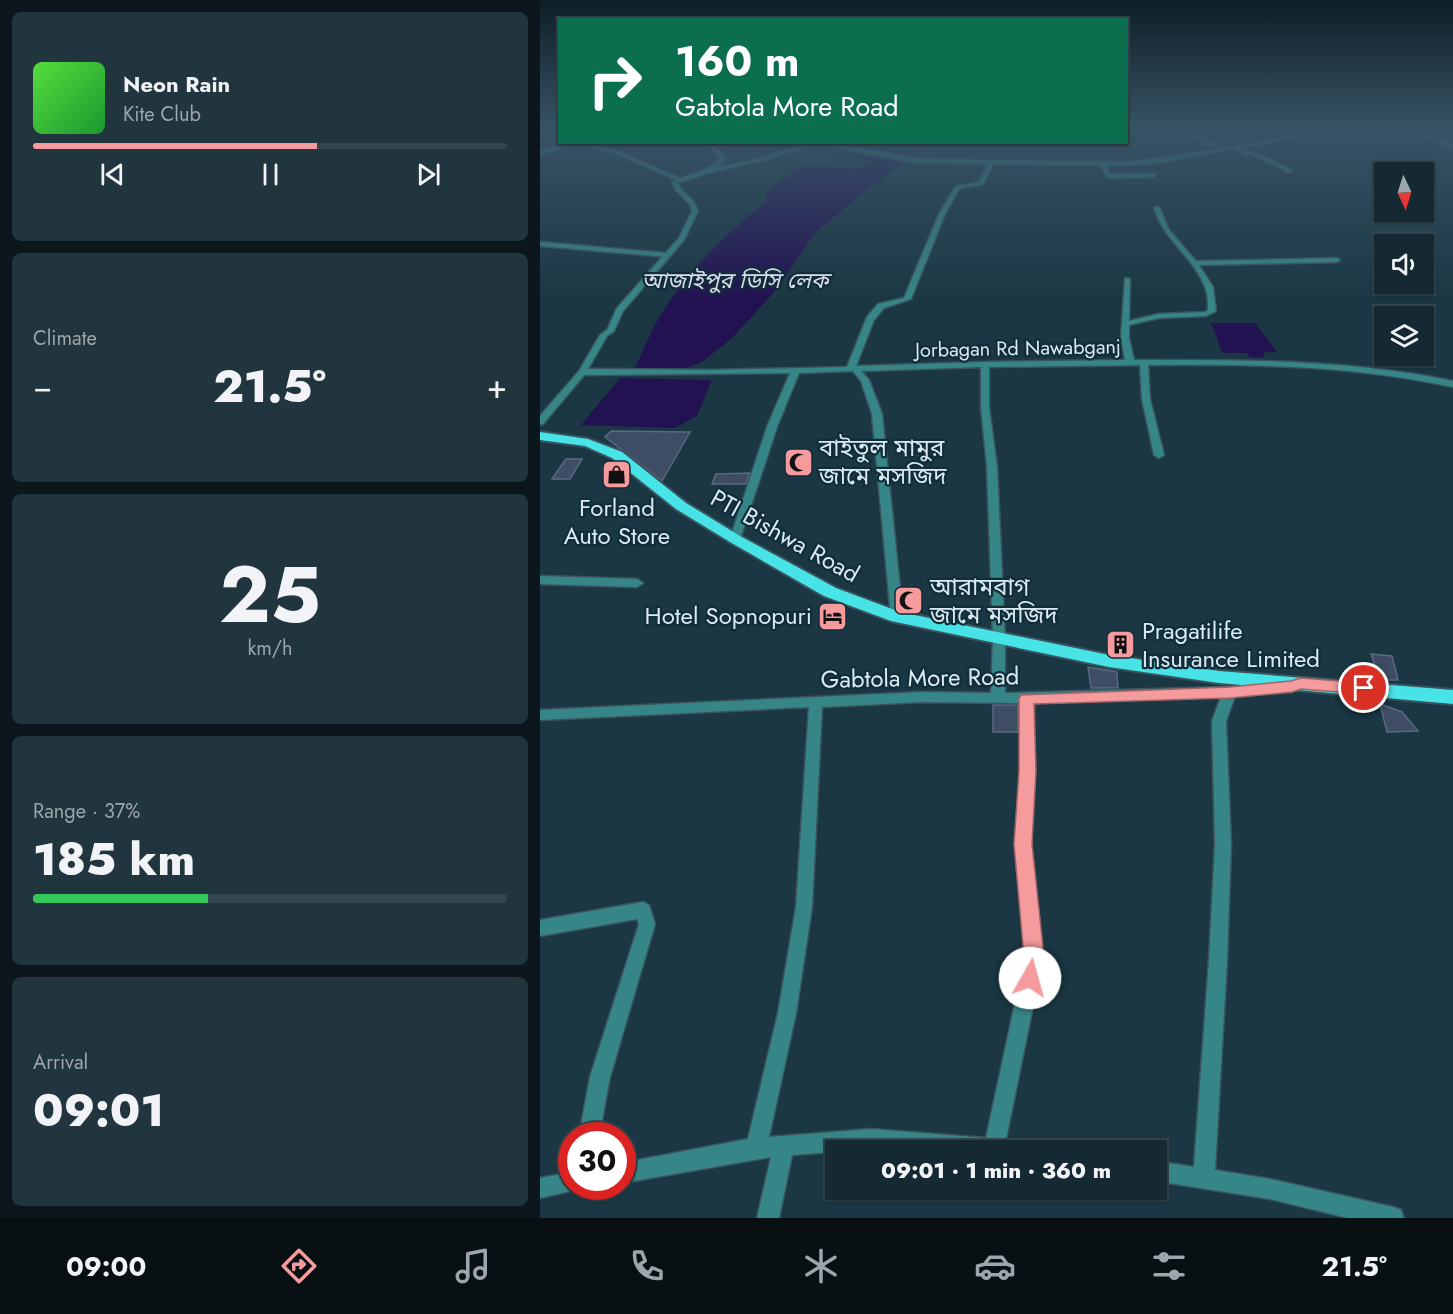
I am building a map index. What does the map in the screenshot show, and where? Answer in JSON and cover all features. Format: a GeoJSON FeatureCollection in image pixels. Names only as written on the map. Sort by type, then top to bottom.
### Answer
{"type":"FeatureCollection","features":[{"type":"Feature","properties":{"kind":"highway","name":"PTI Bishwa Road"},"geometry":{"type":"LineString","coordinates":[[540,435],[588,443],[617,455],[681,506],[735,539],[830,592],[897,617],[1108,660],[1219,677],[1453,697]]}},
{"type":"Feature","properties":{"kind":"street"},"geometry":{"type":"LineString","coordinates":[[540,435],[611,335],[609,331],[620,310],[682,240],[695,211],[693,203],[676,186]]}},
{"type":"Feature","properties":{"kind":"street"},"geometry":{"type":"LineString","coordinates":[[897,617],[877,414],[865,380],[852,368],[870,319],[881,306],[907,299],[942,214],[956,190],[965,186]]}},
{"type":"Feature","properties":{"kind":"street"},"geometry":{"type":"LineString","coordinates":[[1125,324],[1159,316],[1206,314],[1212,311],[1209,287],[1194,263],[1167,233],[1156,208]]}},
{"type":"Feature","properties":{"kind":"street"},"geometry":{"type":"LineString","coordinates":[[540,244],[667,255]]}},
{"type":"Feature","properties":{"kind":"street"},"geometry":{"type":"LineString","coordinates":[[1194,263],[1337,260]]}},
{"type":"Feature","properties":{"kind":"street"},"geometry":{"type":"LineString","coordinates":[[1127,279],[1125,338],[1131,363]]}},
{"type":"Feature","properties":{"kind":"street"},"geometry":{"type":"LineString","coordinates":[[1144,363],[1146,399],[1159,455]]}},
{"type":"Feature","properties":{"kind":"street"},"geometry":{"type":"LineString","coordinates":[[985,364],[985,407],[992,466],[999,639],[998,697]]}},
{"type":"Feature","properties":{"kind":"street","name":"Jorbagan Rd Nawabganj"},"geometry":{"type":"LineString","coordinates":[[586,372],[796,370],[985,364],[1305,365],[1407,374],[1453,384]]}},
{"type":"Feature","properties":{"kind":"street"},"geometry":{"type":"LineString","coordinates":[[735,539],[772,427],[796,370]]}},
{"type":"Feature","properties":{"kind":"street"},"geometry":{"type":"LineString","coordinates":[[540,422],[586,372]]}},
{"type":"Feature","properties":{"kind":"street"},"geometry":{"type":"LineString","coordinates":[[540,579],[637,583]]}},
{"type":"Feature","properties":{"kind":"street","name":"Gabtola More Road"},"geometry":{"type":"LineString","coordinates":[[540,715],[924,697],[1027,699],[1230,692],[1292,687],[1301,683]]}},
{"type":"Feature","properties":{"kind":"street"},"geometry":{"type":"LineString","coordinates":[[1204,1179],[1223,844],[1219,721],[1230,692]]}},
{"type":"Feature","properties":{"kind":"street"},"geometry":{"type":"LineString","coordinates":[[1006,1140],[1034,957],[1023,844],[1028,771],[1027,699]]}},
{"type":"Feature","properties":{"kind":"street"},"geometry":{"type":"LineString","coordinates":[[756,1148],[787,1013],[804,907],[816,702]]}},
{"type":"Feature","properties":{"kind":"street"},"geometry":{"type":"LineString","coordinates":[[540,928],[643,910],[647,924],[600,1077],[592,1122]]}},
{"type":"Feature","properties":{"kind":"street"},"geometry":{"type":"LineString","coordinates":[[859,1140],[883,1140]]}},
{"type":"Feature","properties":{"kind":"street"},"geometry":{"type":"LineString","coordinates":[[636,1170],[756,1148],[825,1143]]}},
{"type":"Feature","properties":{"kind":"street"},"geometry":{"type":"LineString","coordinates":[[768,1218],[784,1146]]}},
{"type":"Feature","properties":{"kind":"street"},"geometry":{"type":"LineString","coordinates":[[1167,1173],[1270,1189],[1393,1218]]}},
{"type":"Feature","properties":{"kind":"street"},"geometry":{"type":"LineString","coordinates":[[540,1188],[558,1185]]}},
{"type":"Feature","properties":{"kind":"water","name":"আজাইপুর ডিসি লেক"},"geometry":{"type":"Polygon","coordinates":[[[776,186],[872,186],[815,233],[777,289],[732,338],[702,362],[686,368],[635,368],[656,323],[672,298],[716,247],[766,202],[766,194],[776,186]]]}},
{"type":"Feature","properties":{"kind":"water"},"geometry":{"type":"Polygon","coordinates":[[[1210,323],[1255,323],[1277,352],[1265,352],[1263,358],[1250,357],[1246,353],[1223,353],[1210,323]]]}},
{"type":"Feature","properties":{"kind":"water"},"geometry":{"type":"Polygon","coordinates":[[[620,378],[712,380],[697,416],[675,428],[581,425],[620,378]]]}},
{"type":"Feature","properties":{"kind":"building"},"geometry":{"type":"Polygon","coordinates":[[[611,431],[690,432],[662,481],[605,437],[611,431]]]}},
{"type":"Feature","properties":{"kind":"building"},"geometry":{"type":"Polygon","coordinates":[[[566,459],[582,459],[570,479],[552,479],[566,459]]]}},
{"type":"Feature","properties":{"kind":"building"},"geometry":{"type":"Polygon","coordinates":[[[750,473],[746,484],[712,484],[716,474],[750,473]]]}},
{"type":"Feature","properties":{"kind":"building","name":"আরামবাগ জামে মসজিদ"},"geometry":{"type":"Polygon","coordinates":[[[920,589],[920,613],[905,611],[903,590],[920,589]]]}},
{"type":"Feature","properties":{"kind":"building","name":"Pragatilife Insurance Limited"},"geometry":{"type":"Polygon","coordinates":[[[1131,635],[1131,656],[1113,653],[1111,636],[1131,635]]]}},
{"type":"Feature","properties":{"kind":"building"},"geometry":{"type":"Polygon","coordinates":[[[1371,654],[1392,656],[1398,680],[1380,680],[1371,654]]]}},
{"type":"Feature","properties":{"kind":"building"},"geometry":{"type":"Polygon","coordinates":[[[1088,667],[1117,672],[1118,688],[1091,688],[1088,667]]]}},
{"type":"Feature","properties":{"kind":"building"},"geometry":{"type":"Polygon","coordinates":[[[1380,704],[1402,712],[1418,731],[1387,732],[1380,704]]]}},
{"type":"Feature","properties":{"kind":"building"},"geometry":{"type":"Polygon","coordinates":[[[993,705],[1018,705],[1018,732],[993,732],[993,705]]]}},
{"type":"Feature","properties":{"kind":"place","name":"বাইতুল মামুর জামে মসজিদ"},"geometry":{"type":"Point","coordinates":[798,462]}},
{"type":"Feature","properties":{"kind":"place","name":"Forland Auto Store"},"geometry":{"type":"Point","coordinates":[617,475]}},
{"type":"Feature","properties":{"kind":"place","name":"আরামবাগ জামে মসজিদ"},"geometry":{"type":"Point","coordinates":[909,601]}},
{"type":"Feature","properties":{"kind":"place","name":"Hotel Sopnopuri"},"geometry":{"type":"Point","coordinates":[833,616]}},
{"type":"Feature","properties":{"kind":"place","name":"Pragatilife Insurance Limited"},"geometry":{"type":"Point","coordinates":[1121,645]}},
{"type":"Feature","properties":{"kind":"route"},"geometry":{"type":"LineString","coordinates":[[1030,978],[1034,957],[1023,844],[1028,771],[1027,699],[1230,692],[1292,687],[1301,683],[1364,688]]}}]}
